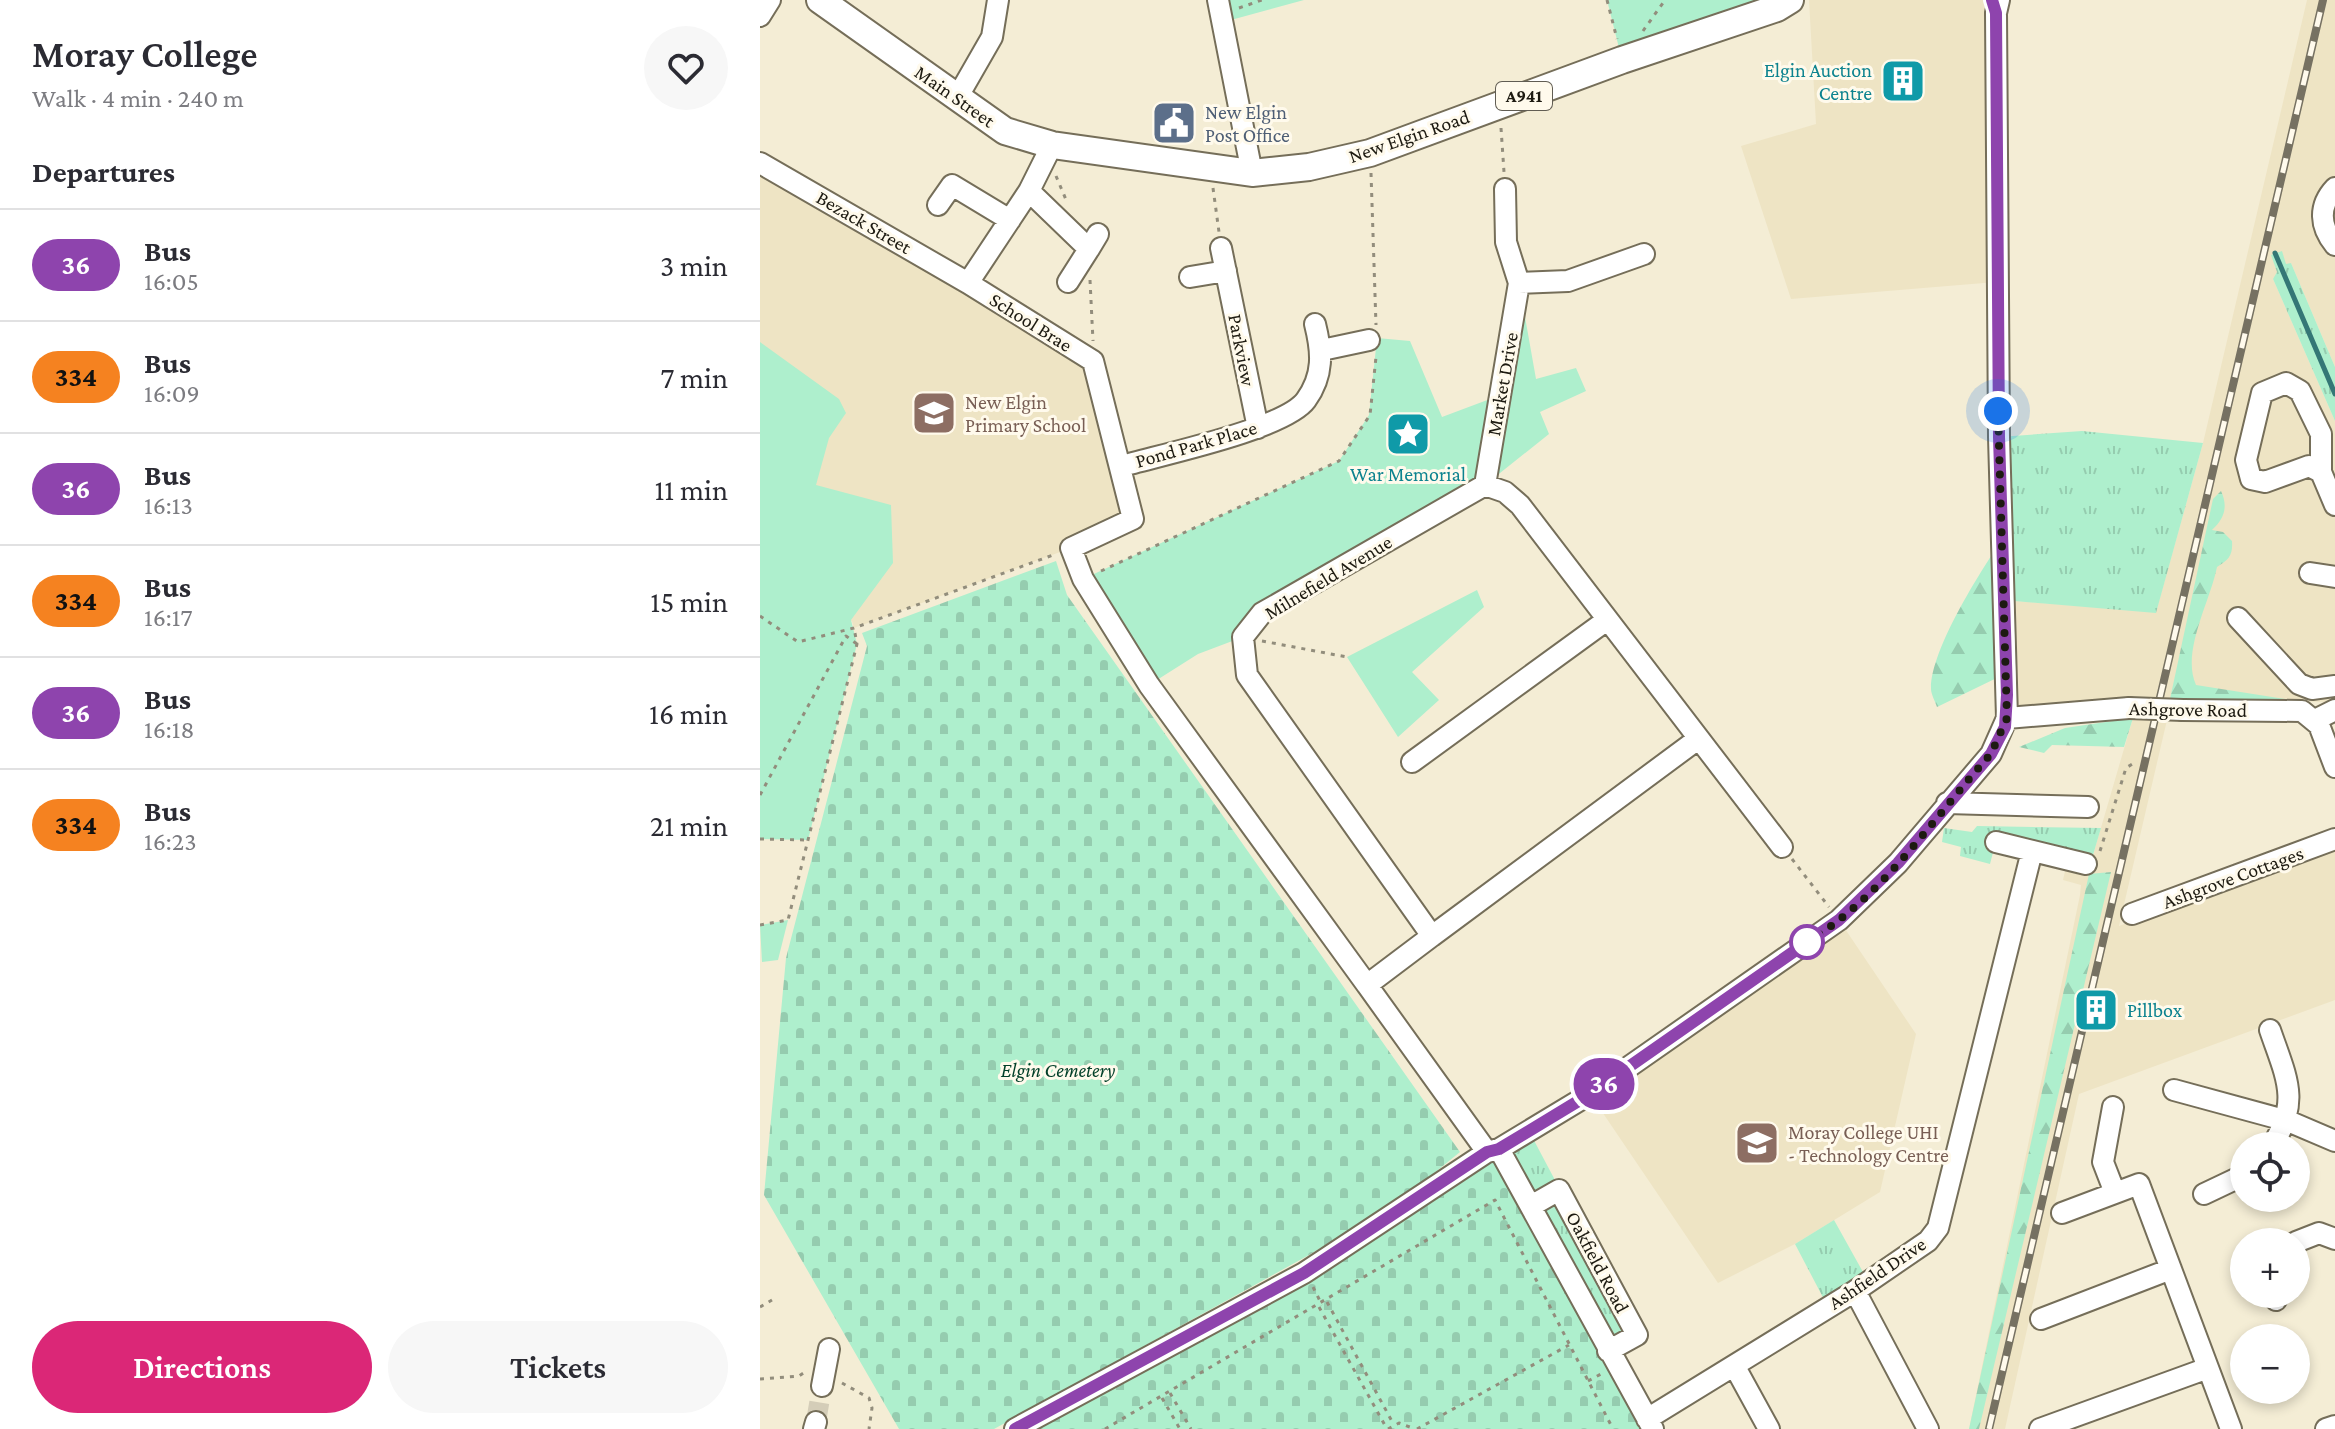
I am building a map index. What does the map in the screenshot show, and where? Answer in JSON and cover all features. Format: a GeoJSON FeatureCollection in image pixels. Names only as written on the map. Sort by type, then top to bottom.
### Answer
{"type":"FeatureCollection","features":[{"type":"Feature","properties":{"kind":"main road","name":"Main Street"},"geometry":{"type":"LineString","coordinates":[[820,0],[1005,131],[1052,145],[1155,157]]}},
{"type":"Feature","properties":{"kind":"main road","name":"New Elgin Road"},"geometry":{"type":"LineString","coordinates":[[1155,157],[1252,173],[1309,167],[1370,153],[1622,60],[1734,24],[1790,0]]}},
{"type":"Feature","properties":{"kind":"street"},"geometry":{"type":"LineString","coordinates":[[760,16],[770,0]]}},
{"type":"Feature","properties":{"kind":"street"},"geometry":{"type":"LineString","coordinates":[[957,98],[992,37],[998,0]]}},
{"type":"Feature","properties":{"kind":"street"},"geometry":{"type":"LineString","coordinates":[[1015,1429],[1304,1273],[1493,1151],[1590,1094],[1839,920],[1898,863],[1991,754],[2007,718],[1999,437],[1996,4]]}},
{"type":"Feature","properties":{"kind":"street"},"geometry":{"type":"LineString","coordinates":[[1218,8],[1252,173]]}},
{"type":"Feature","properties":{"kind":"street","name":"School Brae"},"geometry":{"type":"LineString","coordinates":[[1052,145],[1029,191],[968,283],[1093,361],[1133,519],[1071,548]]}},
{"type":"Feature","properties":{"kind":"street","name":"Bezack Street"},"geometry":{"type":"LineString","coordinates":[[760,163],[968,283]]}},
{"type":"Feature","properties":{"kind":"street"},"geometry":{"type":"LineString","coordinates":[[938,205],[952,185],[1010,220]]}},
{"type":"Feature","properties":{"kind":"street"},"geometry":{"type":"LineString","coordinates":[[2335,188],[2322,213],[2323,224],[2335,245]]}},
{"type":"Feature","properties":{"kind":"street","name":"Market Drive"},"geometry":{"type":"LineString","coordinates":[[1485,485],[1519,283],[1506,242],[1505,189]]}},
{"type":"Feature","properties":{"kind":"street"},"geometry":{"type":"LineString","coordinates":[[1029,191],[1094,241],[1068,282]]}},
{"type":"Feature","properties":{"kind":"street","name":"Parkview"},"geometry":{"type":"LineString","coordinates":[[1221,248],[1258,428]]}},
{"type":"Feature","properties":{"kind":"street"},"geometry":{"type":"LineString","coordinates":[[1519,283],[1568,281],[1644,254]]}},
{"type":"Feature","properties":{"kind":"street"},"geometry":{"type":"LineString","coordinates":[[1190,277],[1226,271]]}},
{"type":"Feature","properties":{"kind":"street","name":"Pond Park Place"},"geometry":{"type":"LineString","coordinates":[[1122,466],[1258,428],[1305,403],[1320,373],[1322,350],[1315,324]]}},
{"type":"Feature","properties":{"kind":"street"},"geometry":{"type":"LineString","coordinates":[[1322,350],[1369,340]]}},
{"type":"Feature","properties":{"kind":"street"},"geometry":{"type":"LineString","coordinates":[[2321,472],[2309,466],[2265,482],[2251,479],[2246,460],[2262,393],[2286,383],[2300,391],[2321,434],[2321,472],[2335,505]]}},
{"type":"Feature","properties":{"kind":"street"},"geometry":{"type":"LineString","coordinates":[[1485,485],[1505,492],[1520,505],[1782,847]]}},
{"type":"Feature","properties":{"kind":"street","name":"Milnefield Avenue"},"geometry":{"type":"LineString","coordinates":[[1243,637],[1262,613],[1485,485]]}},
{"type":"Feature","properties":{"kind":"street"},"geometry":{"type":"LineString","coordinates":[[1071,548],[1083,579],[1149,685],[1367,985],[1493,1151]]}},
{"type":"Feature","properties":{"kind":"street"},"geometry":{"type":"LineString","coordinates":[[2310,573],[2335,577]]}},
{"type":"Feature","properties":{"kind":"street"},"geometry":{"type":"LineString","coordinates":[[2238,618],[2299,684],[2312,689],[2335,686]]}},
{"type":"Feature","properties":{"kind":"street"},"geometry":{"type":"LineString","coordinates":[[1412,762],[1607,620]]}},
{"type":"Feature","properties":{"kind":"street"},"geometry":{"type":"LineString","coordinates":[[1243,637],[1247,675],[1432,936]]}},
{"type":"Feature","properties":{"kind":"street","name":"Ashgrove Road"},"geometry":{"type":"LineString","coordinates":[[2007,718],[2129,708],[2293,709],[2315,720]]}},
{"type":"Feature","properties":{"kind":"street"},"geometry":{"type":"LineString","coordinates":[[2335,710],[2315,720],[2335,767]]}},
{"type":"Feature","properties":{"kind":"street"},"geometry":{"type":"LineString","coordinates":[[1367,985],[1698,739]]}},
{"type":"Feature","properties":{"kind":"street"},"geometry":{"type":"LineString","coordinates":[[1947,803],[2088,807]]}},
{"type":"Feature","properties":{"kind":"street","name":"Ashgrove Cottages"},"geometry":{"type":"LineString","coordinates":[[2132,914],[2335,839]]}},
{"type":"Feature","properties":{"kind":"street"},"geometry":{"type":"LineString","coordinates":[[1996,842],[2086,864]]}},
{"type":"Feature","properties":{"kind":"street","name":"Ashfield Drive"},"geometry":{"type":"LineString","coordinates":[[1650,1424],[1928,1241],[1941,1220],[2032,851]]}},
{"type":"Feature","properties":{"kind":"street"},"geometry":{"type":"LineString","coordinates":[[2270,1030],[2289,1087],[2288,1121],[2281,1132]]}},
{"type":"Feature","properties":{"kind":"street"},"geometry":{"type":"LineString","coordinates":[[2174,1090],[2288,1121],[2335,1141]]}},
{"type":"Feature","properties":{"kind":"street"},"geometry":{"type":"LineString","coordinates":[[2113,1107],[2103,1162],[2115,1193]]}},
{"type":"Feature","properties":{"kind":"street","name":"Oakfield Road"},"geometry":{"type":"LineString","coordinates":[[1493,1151],[1531,1206],[1650,1424]]}},
{"type":"Feature","properties":{"kind":"street"},"geometry":{"type":"LineString","coordinates":[[2204,1194],[2230,1182]]}},
{"type":"Feature","properties":{"kind":"street"},"geometry":{"type":"LineString","coordinates":[[2062,1213],[2139,1184],[2231,1429]]}},
{"type":"Feature","properties":{"kind":"street","name":"Oakfield Road"},"geometry":{"type":"LineString","coordinates":[[1531,1206],[1559,1190],[1637,1335],[1608,1351]]}},
{"type":"Feature","properties":{"kind":"street"},"geometry":{"type":"LineString","coordinates":[[2310,1237],[2319,1233],[2335,1239]]}},
{"type":"Feature","properties":{"kind":"street"},"geometry":{"type":"LineString","coordinates":[[2041,1319],[2171,1269]]}},
{"type":"Feature","properties":{"kind":"street"},"geometry":{"type":"LineString","coordinates":[[1855,1291],[1926,1428]]}},
{"type":"Feature","properties":{"kind":"street"},"geometry":{"type":"LineString","coordinates":[[825,1374],[829,1349]]}},
{"type":"Feature","properties":{"kind":"street"},"geometry":{"type":"LineString","coordinates":[[1735,1367],[1769,1429]]}},
{"type":"Feature","properties":{"kind":"street"},"geometry":{"type":"LineString","coordinates":[[2040,1429],[2208,1368]]}},
{"type":"Feature","properties":{"kind":"street"},"geometry":{"type":"LineString","coordinates":[[2326,1429],[2335,1426]]}},
{"type":"Feature","properties":{"kind":"path"},"geometry":{"type":"LineString","coordinates":[[1218,8],[1262,0]]}},
{"type":"Feature","properties":{"kind":"path"},"geometry":{"type":"LineString","coordinates":[[1607,0],[1622,60]]}},
{"type":"Feature","properties":{"kind":"path"},"geometry":{"type":"LineString","coordinates":[[1500,104],[1505,189]]}},
{"type":"Feature","properties":{"kind":"path"},"geometry":{"type":"LineString","coordinates":[[1210,168],[1221,248]]}},
{"type":"Feature","properties":{"kind":"path"},"geometry":{"type":"LineString","coordinates":[[760,616],[798,642],[854,628],[1071,548]]}},
{"type":"Feature","properties":{"kind":"path"},"geometry":{"type":"LineString","coordinates":[[760,925],[788,920],[857,644],[854,628]]}},
{"type":"Feature","properties":{"kind":"path"},"geometry":{"type":"LineString","coordinates":[[760,795],[846,636],[857,644]]}},
{"type":"Feature","properties":{"kind":"path"},"geometry":{"type":"LineString","coordinates":[[1243,637],[1347,657]]}},
{"type":"Feature","properties":{"kind":"path"},"geometry":{"type":"LineString","coordinates":[[2086,864],[2098,855],[2126,768],[2137,761]]}},
{"type":"Feature","properties":{"kind":"path"},"geometry":{"type":"LineString","coordinates":[[760,839],[808,840]]}},
{"type":"Feature","properties":{"kind":"path"},"geometry":{"type":"LineString","coordinates":[[1782,847],[1839,920]]}},
{"type":"Feature","properties":{"kind":"path"},"geometry":{"type":"LineString","coordinates":[[1105,1429],[1319,1307],[1495,1200],[1613,1429]]}},
{"type":"Feature","properties":{"kind":"path"},"geometry":{"type":"LineString","coordinates":[[760,1307],[772,1300]]}},
{"type":"Feature","properties":{"kind":"path"},"geometry":{"type":"LineString","coordinates":[[1327,1302],[1394,1425]]}},
{"type":"Feature","properties":{"kind":"path"},"geometry":{"type":"LineString","coordinates":[[1319,1307],[1387,1429],[1405,1424],[1416,1429],[1569,1345]]}},
{"type":"Feature","properties":{"kind":"path"},"geometry":{"type":"LineString","coordinates":[[760,1379],[825,1374],[869,1398],[872,1408],[869,1429]]}},
{"type":"Feature","properties":{"kind":"path"},"geometry":{"type":"LineString","coordinates":[[1170,1393],[1191,1429]]}},
{"type":"Feature","properties":{"kind":"path"},"geometry":{"type":"LineString","coordinates":[[1162,1398],[1180,1429]]}},
{"type":"Feature","properties":{"kind":"shaded area"},"geometry":{"type":"Polygon","coordinates":[[[1809,0],[1995,0],[1996,282],[1791,299],[1741,146],[1816,124],[1809,0]]]}},
{"type":"Feature","properties":{"kind":"shaded area"},"geometry":{"type":"Polygon","coordinates":[[[2307,0],[2335,0],[2335,367],[2291,263],[2273,279],[2335,421],[2335,702],[2183,700],[2182,720],[2167,720],[2119,926],[2335,844],[2335,1000],[2079,1094],[2005,1429],[1969,1429],[2080,895],[2081,885],[2063,880],[2070,850],[2093,855],[2133,718],[2007,718],[2003,600],[2156,612],[2203,443],[2307,0]]]}},
{"type":"Feature","properties":{"kind":"shaded area","name":"New Elgin Primary School"},"geometry":{"type":"Polygon","coordinates":[[[760,163],[1093,361],[1133,519],[1071,548],[854,628],[852,621],[760,612],[760,163]]]}},
{"type":"Feature","properties":{"kind":"shaded area","name":"Moray College UHI - Technology Centre"},"geometry":{"type":"Polygon","coordinates":[[[1839,920],[1916,1034],[1880,1192],[1795,1244],[1718,1283],[1590,1094],[1839,920]]]}},
{"type":"Feature","properties":{"kind":"green space"},"geometry":{"type":"Polygon","coordinates":[[[1218,0],[1304,0],[1220,23],[1218,0]]]}},
{"type":"Feature","properties":{"kind":"green space"},"geometry":{"type":"Polygon","coordinates":[[[1607,0],[1788,0],[1622,60],[1607,0]]]}},
{"type":"Feature","properties":{"kind":"green space"},"geometry":{"type":"Polygon","coordinates":[[[2282,251],[2286,264],[2291,263],[2335,367],[2335,421],[2273,279],[2277,272],[2271,255],[2282,251]]]}},
{"type":"Feature","properties":{"kind":"green space"},"geometry":{"type":"Polygon","coordinates":[[[1519,283],[1536,379],[1576,368],[1586,391],[1540,412],[1549,434],[1485,485],[1243,637],[1198,654],[1149,685],[1083,579],[1339,461],[1369,415],[1377,338],[1410,341],[1442,417],[1498,396],[1519,283]]]}},
{"type":"Feature","properties":{"kind":"green space"},"geometry":{"type":"Polygon","coordinates":[[[760,342],[839,399],[846,413],[829,438],[816,485],[891,505],[893,563],[851,620],[857,644],[808,840],[760,839],[760,342]]]}},
{"type":"Feature","properties":{"kind":"green space"},"geometry":{"type":"Polygon","coordinates":[[[2082,431],[2203,443],[2156,613],[2003,600],[1999,437],[2082,431]]]}},
{"type":"Feature","properties":{"kind":"green space"},"geometry":{"type":"Polygon","coordinates":[[[2221,491],[2224,512],[2212,530],[2223,532],[2232,541],[2232,550],[2217,567],[2194,642],[2192,672],[2196,685],[2303,702],[2170,699],[2213,499],[2221,491]]]}},
{"type":"Feature","properties":{"kind":"green space"},"geometry":{"type":"Polygon","coordinates":[[[2001,541],[2007,673],[1937,707],[1931,689],[1939,654],[1958,612],[2001,541]]]}},
{"type":"Feature","properties":{"kind":"green space","name":"Elgin Cemetery"},"geometry":{"type":"Polygon","coordinates":[[[1056,561],[1067,595],[1460,1152],[1406,1196],[1309,1255],[994,1429],[899,1429],[764,1195],[786,958],[867,646],[862,633],[1056,561]]]}},
{"type":"Feature","properties":{"kind":"green space"},"geometry":{"type":"Polygon","coordinates":[[[1477,590],[1484,607],[1412,672],[1439,700],[1398,737],[1347,657],[1477,590]]]}},
{"type":"Feature","properties":{"kind":"green space"},"geometry":{"type":"Polygon","coordinates":[[[2133,718],[2124,747],[2052,745],[2044,753],[2019,747],[2065,728],[2133,718]]]}},
{"type":"Feature","properties":{"kind":"green space"},"geometry":{"type":"Polygon","coordinates":[[[1977,826],[2101,828],[2093,855],[1998,833],[1990,864],[1960,856],[1961,847],[1942,842],[1944,828],[1972,832],[1977,826]]]}},
{"type":"Feature","properties":{"kind":"green space"},"geometry":{"type":"Polygon","coordinates":[[[2111,872],[1979,1429],[1969,1429],[2089,874],[2111,872]]]}},
{"type":"Feature","properties":{"kind":"green space"},"geometry":{"type":"Polygon","coordinates":[[[788,920],[778,960],[762,962],[760,925],[788,920]]]}},
{"type":"Feature","properties":{"kind":"green space"},"geometry":{"type":"Polygon","coordinates":[[[1529,1131],[1637,1335],[1608,1351],[1499,1149],[1529,1131]]]}},
{"type":"Feature","properties":{"kind":"green space"},"geometry":{"type":"Polygon","coordinates":[[[1499,1149],[1653,1429],[1015,1429],[1499,1149]]]}},
{"type":"Feature","properties":{"kind":"green space"},"geometry":{"type":"Polygon","coordinates":[[[1834,1220],[1868,1281],[1828,1307],[1795,1244],[1834,1220]]]}},
{"type":"Feature","properties":{"kind":"waterway"},"geometry":{"type":"LineString","coordinates":[[2275,253],[2335,394]]}},
{"type":"Feature","properties":{"kind":"tunnel"},"geometry":{"type":"LineString","coordinates":[[816,1422],[822,1386]]}},
{"type":"Feature","properties":{"kind":"railway"},"geometry":{"type":"LineString","coordinates":[[1989,1429],[2323,0]]}},
{"type":"Feature","properties":{"kind":"bus line","name":"36"},"geometry":{"type":"LineString","coordinates":[[1015,1429],[1304,1273],[1487,1152],[1499,1149],[1590,1094],[1839,920],[1898,863],[1997,746],[2007,718],[2007,673],[1999,437],[1996,13],[1992,0]]}},
{"type":"Feature","properties":{"kind":"place","name":"Elgin Auction Centre"},"geometry":{"type":"Point","coordinates":[1903,81]}},
{"type":"Feature","properties":{"kind":"place","name":"New Elgin Post Office"},"geometry":{"type":"Point","coordinates":[1174,123]}},
{"type":"Feature","properties":{"kind":"place","name":"New Elgin Primary School"},"geometry":{"type":"Point","coordinates":[934,413]}},
{"type":"Feature","properties":{"kind":"place","name":"War Memorial"},"geometry":{"type":"Point","coordinates":[1408,434]}},
{"type":"Feature","properties":{"kind":"place","name":"Pillbox"},"geometry":{"type":"Point","coordinates":[2096,1010]}},
{"type":"Feature","properties":{"kind":"place","name":"Moray College UHI - Technology Centre"},"geometry":{"type":"Point","coordinates":[1757,1143]}},
{"type":"Feature","properties":{"kind":"route"},"geometry":{"type":"LineString","coordinates":[[1807,942],[1839,920],[1898,863],[1991,754],[2002,736],[2007,718],[2007,673],[1998,411]]}}]}
